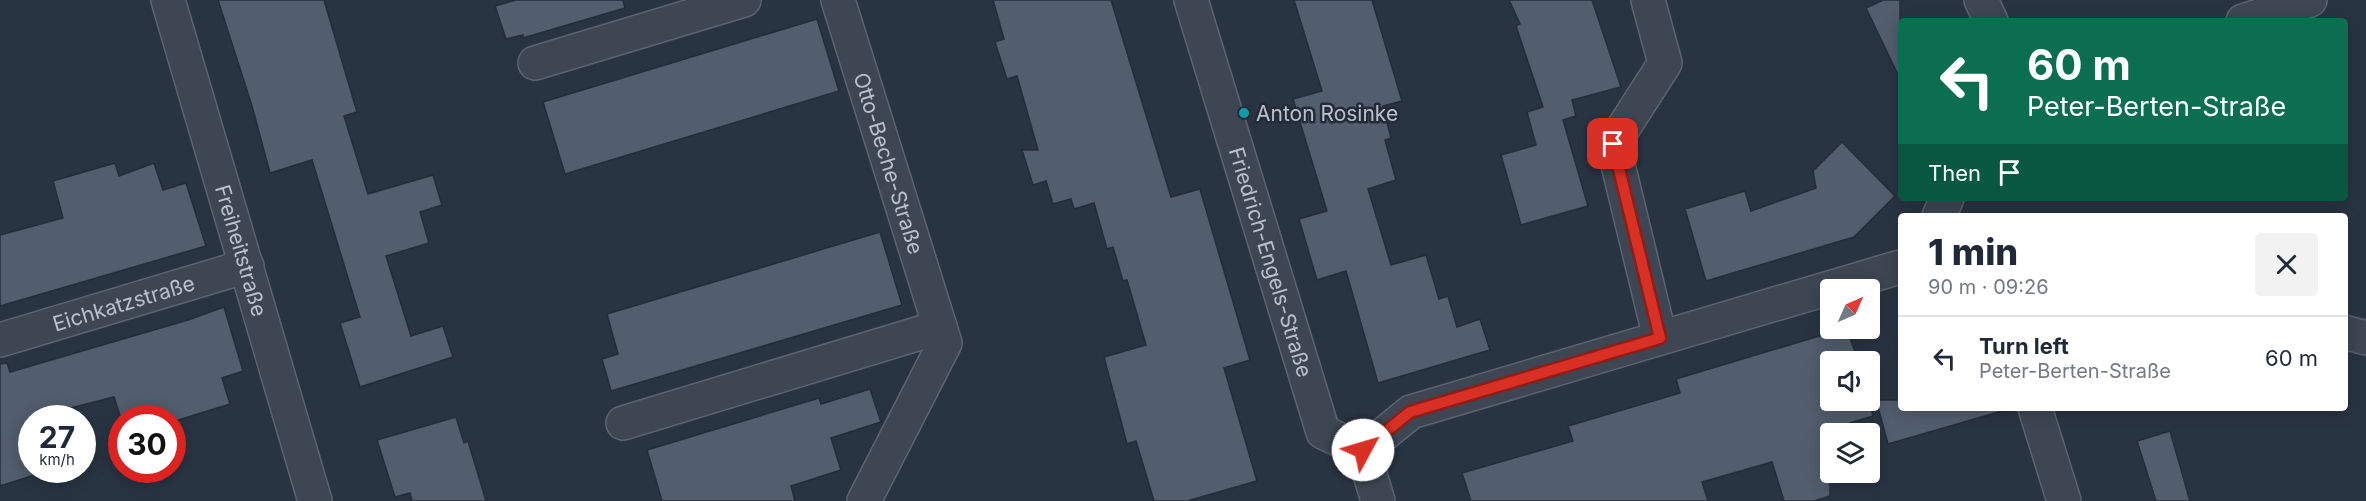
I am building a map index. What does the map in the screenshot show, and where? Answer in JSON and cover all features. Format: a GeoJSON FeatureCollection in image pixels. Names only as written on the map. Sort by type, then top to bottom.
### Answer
{"type":"FeatureCollection","features":[{"type":"Feature","properties":{"kind":"street","name":"Freiheitstraße"},"geometry":{"type":"LineString","coordinates":[[168,0],[315,501]]}},
{"type":"Feature","properties":{"kind":"street"},"geometry":{"type":"LineString","coordinates":[[535,63],[744,0]]}},
{"type":"Feature","properties":{"kind":"street","name":"Otto-Beche-Straße"},"geometry":{"type":"LineString","coordinates":[[838,0],[945,343],[864,501]]}},
{"type":"Feature","properties":{"kind":"street","name":"Friedrich-Engels-Straße"},"geometry":{"type":"LineString","coordinates":[[1191,0],[1323,432],[1363,450]]}},
{"type":"Feature","properties":{"kind":"street"},"geometry":{"type":"LineString","coordinates":[[1648,0],[1665,63],[1613,144],[1660,338]]}},
{"type":"Feature","properties":{"kind":"street"},"geometry":{"type":"LineString","coordinates":[[1981,0],[1990,18]]}},
{"type":"Feature","properties":{"kind":"street"},"geometry":{"type":"LineString","coordinates":[[2253,18],[2310,0]]}},
{"type":"Feature","properties":{"kind":"street","name":"Eichkatzstraße"},"geometry":{"type":"LineString","coordinates":[[0,340],[247,266]]}},
{"type":"Feature","properties":{"kind":"street"},"geometry":{"type":"LineString","coordinates":[[1378,501],[1363,450],[1410,412],[1898,268]]}},
{"type":"Feature","properties":{"kind":"street"},"geometry":{"type":"LineString","coordinates":[[623,423],[940,327]]}},
{"type":"Feature","properties":{"kind":"street"},"geometry":{"type":"LineString","coordinates":[[2348,333],[2366,338]]}},
{"type":"Feature","properties":{"kind":"street"},"geometry":{"type":"LineString","coordinates":[[2036,411],[2064,501]]}},
{"type":"Feature","properties":{"kind":"building"},"geometry":{"type":"Polygon","coordinates":[[[218,0],[324,0],[357,112],[344,116],[368,194],[433,175],[442,205],[420,212],[429,243],[386,256],[411,336],[443,326],[453,357],[360,387],[340,323],[360,317],[312,160],[270,173],[252,106],[218,0]]]}},
{"type":"Feature","properties":{"kind":"building"},"geometry":{"type":"Polygon","coordinates":[[[516,0],[623,0],[625,8],[523,38],[523,35],[506,39],[495,6],[516,0]]]}},
{"type":"Feature","properties":{"kind":"building"},"geometry":{"type":"Polygon","coordinates":[[[993,0],[1111,0],[1171,197],[1200,189],[1250,360],[1224,368],[1257,481],[1187,501],[1154,501],[1136,441],[1127,444],[1104,357],[1146,345],[1127,280],[1123,281],[1113,247],[1107,249],[1094,203],[1074,209],[1071,199],[1053,204],[1046,181],[1033,185],[1022,150],[1038,150],[1017,76],[1007,79],[995,42],[1004,39],[993,0]]]}},
{"type":"Feature","properties":{"kind":"building"},"geometry":{"type":"Polygon","coordinates":[[[1294,0],[1372,0],[1402,101],[1383,106],[1391,138],[1385,140],[1396,180],[1368,189],[1391,265],[1426,255],[1439,299],[1448,296],[1457,327],[1480,319],[1490,350],[1378,383],[1346,271],[1317,280],[1299,219],[1327,211],[1293,99],[1322,91],[1294,0]]]}},
{"type":"Feature","properties":{"kind":"building"},"geometry":{"type":"Polygon","coordinates":[[[1509,0],[1592,0],[1621,87],[1572,100],[1576,116],[1563,120],[1588,206],[1521,225],[1501,155],[1536,145],[1527,112],[1543,107],[1516,26],[1520,24],[1509,0]]]}},
{"type":"Feature","properties":{"kind":"building"},"geometry":{"type":"Polygon","coordinates":[[[1883,0],[1900,0],[1898,75],[1866,8],[1883,0]]]}},
{"type":"Feature","properties":{"kind":"building"},"geometry":{"type":"Polygon","coordinates":[[[817,19],[839,91],[565,174],[543,102],[817,19]]]}},
{"type":"Feature","properties":{"kind":"building"},"geometry":{"type":"Polygon","coordinates":[[[1842,142],[1895,196],[1854,237],[1706,281],[1685,209],[1745,191],[1751,211],[1816,188],[1813,171],[1842,142]]]}},
{"type":"Feature","properties":{"kind":"building"},"geometry":{"type":"Polygon","coordinates":[[[115,163],[119,176],[154,163],[163,190],[186,183],[206,246],[0,306],[0,235],[63,218],[53,181],[115,163]]]}},
{"type":"Feature","properties":{"kind":"building"},"geometry":{"type":"Polygon","coordinates":[[[880,232],[902,305],[611,391],[602,359],[618,354],[607,314],[880,232]]]}},
{"type":"Feature","properties":{"kind":"building"},"geometry":{"type":"Polygon","coordinates":[[[224,307],[243,371],[222,378],[230,404],[186,418],[186,405],[117,405],[114,397],[83,405],[18,405],[18,480],[0,486],[0,364],[7,363],[10,372],[188,320],[224,307]]]}},
{"type":"Feature","properties":{"kind":"building"},"geometry":{"type":"Polygon","coordinates":[[[1820,336],[1820,339],[1850,339],[1855,351],[1820,351],[1820,411],[1872,411],[1873,416],[1850,423],[1820,423],[1820,483],[1830,483],[1830,496],[1814,501],[1784,501],[1772,462],[1702,482],[1708,501],[1471,501],[1462,473],[1573,441],[1568,426],[1680,393],[1676,379],[1820,336]]]}},
{"type":"Feature","properties":{"kind":"building"},"geometry":{"type":"Polygon","coordinates":[[[870,389],[881,422],[831,438],[841,470],[791,486],[795,501],[662,501],[647,450],[819,398],[821,404],[870,389]]]}},
{"type":"Feature","properties":{"kind":"building"},"geometry":{"type":"Polygon","coordinates":[[[1880,400],[1898,400],[1898,411],[2002,411],[1888,444],[1879,411],[1880,400]]]}},
{"type":"Feature","properties":{"kind":"building"},"geometry":{"type":"Polygon","coordinates":[[[456,417],[464,443],[468,441],[486,501],[412,501],[410,493],[395,497],[377,440],[456,417]]]}},
{"type":"Feature","properties":{"kind":"building"},"geometry":{"type":"Polygon","coordinates":[[[2170,431],[2190,501],[2156,501],[2137,441],[2170,431]]]}},
{"type":"Feature","properties":{"kind":"place","name":"Anton Rosinke"},"geometry":{"type":"Point","coordinates":[1244,113]}},
{"type":"Feature","properties":{"kind":"route"},"geometry":{"type":"LineString","coordinates":[[1363,450],[1410,412],[1660,338],[1613,144]]}}]}
